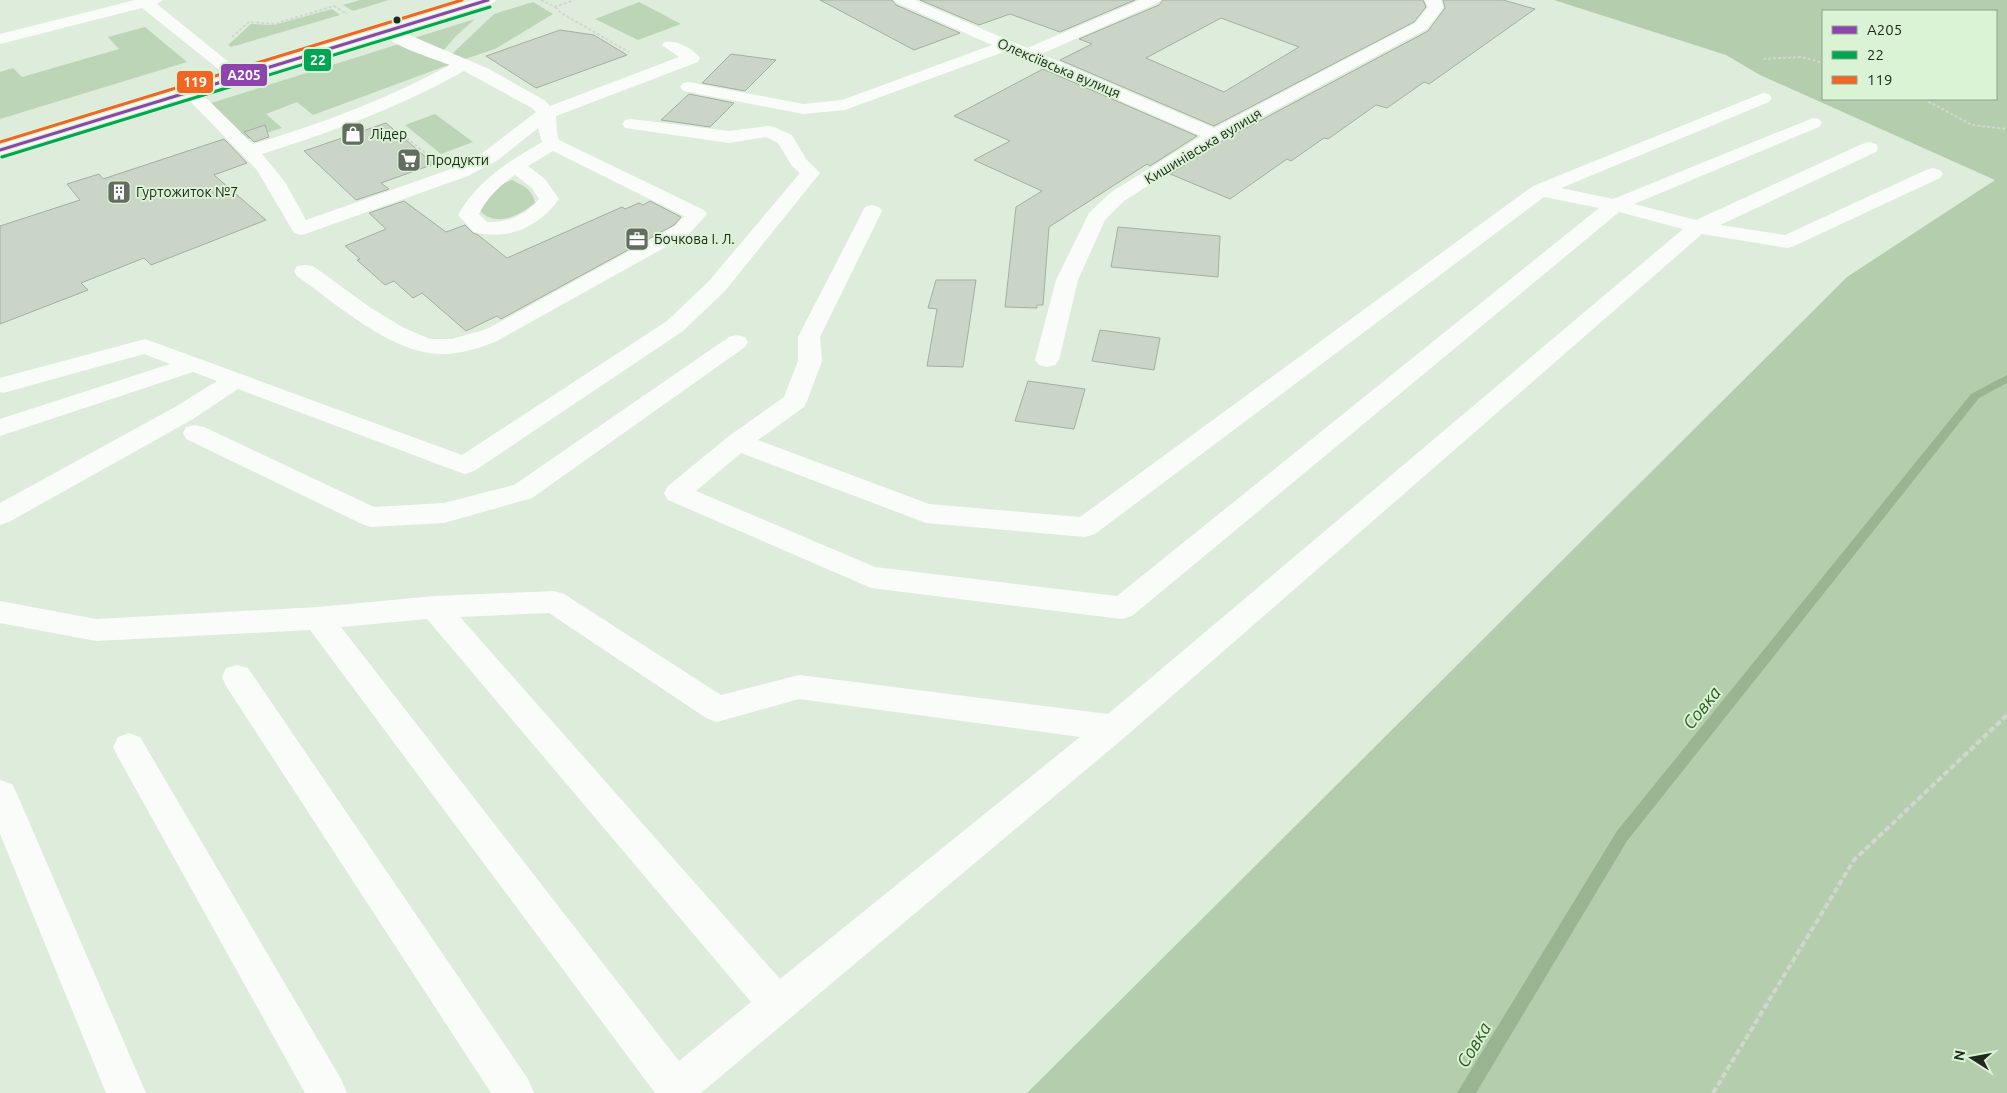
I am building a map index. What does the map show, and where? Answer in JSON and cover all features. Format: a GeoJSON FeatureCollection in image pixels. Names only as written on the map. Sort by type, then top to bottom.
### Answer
{"type":"FeatureCollection","features":[{"type":"Feature","properties":{"kind":"street"},"geometry":{"type":"LineString","coordinates":[[0,137],[447,0]]}},
{"type":"Feature","properties":{"kind":"street"},"geometry":{"type":"LineString","coordinates":[[0,150],[488,0]]}},
{"type":"Feature","properties":{"kind":"street","name":"Олексіївська вулиця"},"geometry":{"type":"LineString","coordinates":[[902,0],[1216,135]]}},
{"type":"Feature","properties":{"kind":"street"},"geometry":{"type":"LineString","coordinates":[[1027,54],[1153,0]]}},
{"type":"Feature","properties":{"kind":"street","name":"Кишинівська вулиця"},"geometry":{"type":"LineString","coordinates":[[1047,360],[1067,280],[1096,217],[1117,197],[1216,135],[1421,26],[1436,7],[1433,0]]}},
{"type":"Feature","properties":{"kind":"street"},"geometry":{"type":"LineString","coordinates":[[0,39],[147,1],[228,68]]}},
{"type":"Feature","properties":{"kind":"street"},"geometry":{"type":"LineString","coordinates":[[388,31],[402,39],[483,72],[538,104],[548,113]]}},
{"type":"Feature","properties":{"kind":"street"},"geometry":{"type":"LineString","coordinates":[[190,92],[251,151],[275,182],[301,229],[453,176],[491,156],[515,136],[548,113],[692,58],[670,45]]}},
{"type":"Feature","properties":{"kind":"street"},"geometry":{"type":"LineString","coordinates":[[688,87],[803,108],[845,105],[1007,45]]}},
{"type":"Feature","properties":{"kind":"street"},"geometry":{"type":"LineString","coordinates":[[251,151],[372,110],[406,95],[464,64]]}},
{"type":"Feature","properties":{"kind":"street"},"geometry":{"type":"LineString","coordinates":[[738,442],[926,513],[1084,527],[1540,190],[1763,98]]}},
{"type":"Feature","properties":{"kind":"street"},"geometry":{"type":"LineString","coordinates":[[304,271],[398,333],[425,345],[452,346],[477,342],[495,334],[682,230],[696,214],[552,144],[547,137],[548,113]]}},
{"type":"Feature","properties":{"kind":"street"},"geometry":{"type":"LineString","coordinates":[[872,210],[810,337],[810,361],[795,401],[738,442],[677,493],[871,577],[1122,608],[1616,205],[1813,123]]}},
{"type":"Feature","properties":{"kind":"street"},"geometry":{"type":"LineString","coordinates":[[465,465],[675,326],[717,286],[810,173],[799,162],[785,139],[768,131],[729,137],[631,124]]}},
{"type":"Feature","properties":{"kind":"street"},"geometry":{"type":"LineString","coordinates":[[516,166],[552,144]]}},
{"type":"Feature","properties":{"kind":"street"},"geometry":{"type":"LineString","coordinates":[[318,618],[677,1091],[777,1004],[1114,728],[1698,227],[1869,148]]}},
{"type":"Feature","properties":{"kind":"street"},"geometry":{"type":"LineString","coordinates":[[1540,190],[1616,205],[1698,227],[1787,242],[1933,174]]}},
{"type":"Feature","properties":{"kind":"street"},"geometry":{"type":"LineString","coordinates":[[195,434],[371,517],[444,513],[523,492],[737,342]]}},
{"type":"Feature","properties":{"kind":"street"},"geometry":{"type":"LineString","coordinates":[[3,385],[144,346],[465,465]]}},
{"type":"Feature","properties":{"kind":"street"},"geometry":{"type":"LineString","coordinates":[[0,428],[193,364]]}},
{"type":"Feature","properties":{"kind":"street"},"geometry":{"type":"LineString","coordinates":[[0,515],[184,413],[236,380]]}},
{"type":"Feature","properties":{"kind":"street"},"geometry":{"type":"LineString","coordinates":[[461,509],[465,465]]}},
{"type":"Feature","properties":{"kind":"street"},"geometry":{"type":"LineString","coordinates":[[0,612],[96,630],[318,618],[434,607],[554,602],[717,709],[799,687],[1114,728]]}},
{"type":"Feature","properties":{"kind":"street"},"geometry":{"type":"LineString","coordinates":[[434,607],[777,1004]]}},
{"type":"Feature","properties":{"kind":"street"},"geometry":{"type":"LineString","coordinates":[[237,677],[514,1093]]}},
{"type":"Feature","properties":{"kind":"street"},"geometry":{"type":"LineString","coordinates":[[128,747],[327,1093]]}},
{"type":"Feature","properties":{"kind":"street"},"geometry":{"type":"LineString","coordinates":[[0,794],[126,1093]]}},
{"type":"Feature","properties":{"kind":"path"},"geometry":{"type":"LineString","coordinates":[[541,0],[596,32]]}},
{"type":"Feature","properties":{"kind":"path"},"geometry":{"type":"LineString","coordinates":[[555,7],[574,0]]}},
{"type":"Feature","properties":{"kind":"path"},"geometry":{"type":"LineString","coordinates":[[227,41],[249,22],[275,24],[334,6],[350,16]]}},
{"type":"Feature","properties":{"kind":"path"},"geometry":{"type":"LineString","coordinates":[[1763,59],[1802,57],[1822,63]]}},
{"type":"Feature","properties":{"kind":"path"},"geometry":{"type":"LineString","coordinates":[[1926,100],[1972,125],[2007,129]]}},
{"type":"Feature","properties":{"kind":"path"},"geometry":{"type":"LineString","coordinates":[[372,110],[453,176]]}},
{"type":"Feature","properties":{"kind":"path"},"geometry":{"type":"LineString","coordinates":[[1712,1093],[1854,860],[2007,715]]}},
{"type":"Feature","properties":{"kind":"green space"},"geometry":{"type":"Polygon","coordinates":[[[360,0],[389,0],[353,11],[343,5],[360,0]]]}},
{"type":"Feature","properties":{"kind":"green space"},"geometry":{"type":"Polygon","coordinates":[[[1554,0],[2007,0],[2007,1093],[1027,1093],[1847,277],[1995,180],[1760,75],[1726,55],[1554,0]]]}},
{"type":"Feature","properties":{"kind":"green space"},"geometry":{"type":"Polygon","coordinates":[[[533,2],[553,14],[495,49],[465,59],[452,54],[494,14],[533,2]]]}},
{"type":"Feature","properties":{"kind":"green space"},"geometry":{"type":"Polygon","coordinates":[[[639,2],[681,24],[638,40],[595,19],[639,2]]]}},
{"type":"Feature","properties":{"kind":"green space"},"geometry":{"type":"Polygon","coordinates":[[[332,9],[340,15],[231,47],[228,45],[251,24],[274,25],[332,9]]]}},
{"type":"Feature","properties":{"kind":"green space"},"geometry":{"type":"Polygon","coordinates":[[[475,19],[442,52],[411,39],[475,19]]]}},
{"type":"Feature","properties":{"kind":"green space"},"geometry":{"type":"Polygon","coordinates":[[[145,27],[187,62],[0,119],[0,72],[13,68],[22,77],[119,49],[108,37],[145,27]]]}},
{"type":"Feature","properties":{"kind":"green space"},"geometry":{"type":"Polygon","coordinates":[[[399,44],[451,64],[313,115],[297,102],[266,114],[282,128],[248,139],[208,104],[399,44]]]}},
{"type":"Feature","properties":{"kind":"green space"},"geometry":{"type":"Polygon","coordinates":[[[435,114],[473,142],[441,154],[405,125],[435,114]]]}},
{"type":"Feature","properties":{"kind":"green space"},"geometry":{"type":"Polygon","coordinates":[[[512,180],[530,191],[535,203],[522,212],[508,218],[494,219],[480,211],[492,192],[512,180]]]}},
{"type":"Feature","properties":{"kind":"building"},"geometry":{"type":"Polygon","coordinates":[[[820,0],[892,0],[896,5],[960,33],[914,50],[820,0]]]}},
{"type":"Feature","properties":{"kind":"building"},"geometry":{"type":"Polygon","coordinates":[[[920,0],[1135,0],[1060,32],[1010,14],[979,25],[920,0]]]}},
{"type":"Feature","properties":{"kind":"building"},"geometry":{"type":"Polygon","coordinates":[[[1163,0],[1423,0],[1426,7],[1414,22],[1214,126],[1060,60],[1092,44],[1079,39],[1159,5],[1163,0]],[[1221,18],[1146,58],[1224,92],[1299,47],[1221,18]]]}},
{"type":"Feature","properties":{"kind":"building"},"geometry":{"type":"Polygon","coordinates":[[[1443,0],[1503,0],[1535,9],[1429,84],[1424,82],[1387,108],[1376,105],[1328,139],[1324,138],[1291,161],[1287,159],[1230,199],[1170,174],[1222,141],[1428,31],[1445,8],[1443,0]]]}},
{"type":"Feature","properties":{"kind":"building"},"geometry":{"type":"Polygon","coordinates":[[[560,30],[594,35],[627,55],[536,88],[486,56],[560,30]]]}},
{"type":"Feature","properties":{"kind":"building"},"geometry":{"type":"Polygon","coordinates":[[[731,54],[776,60],[745,91],[702,83],[731,54]]]}},
{"type":"Feature","properties":{"kind":"building"},"geometry":{"type":"Polygon","coordinates":[[[1043,69],[1197,136],[1150,166],[1147,164],[1049,227],[1043,305],[1037,305],[1037,308],[1005,307],[1016,207],[1042,191],[974,160],[1010,141],[954,116],[1043,69]]]}},
{"type":"Feature","properties":{"kind":"building"},"geometry":{"type":"Polygon","coordinates":[[[689,94],[734,103],[710,127],[661,120],[689,94]]]}},
{"type":"Feature","properties":{"kind":"building"},"geometry":{"type":"Polygon","coordinates":[[[386,123],[434,164],[381,183],[389,189],[356,200],[304,151],[386,123]]]}},
{"type":"Feature","properties":{"kind":"building"},"geometry":{"type":"Polygon","coordinates":[[[265,125],[269,137],[254,142],[244,132],[265,125]]]}},
{"type":"Feature","properties":{"kind":"building"},"geometry":{"type":"Polygon","coordinates":[[[224,139],[247,163],[214,175],[266,220],[151,265],[144,258],[81,283],[88,290],[0,324],[0,226],[80,200],[67,184],[99,174],[103,179],[224,139]]]}},
{"type":"Feature","properties":{"kind":"building"},"geometry":{"type":"Polygon","coordinates":[[[404,201],[446,232],[465,225],[507,258],[622,207],[625,209],[639,203],[643,205],[650,201],[681,217],[674,225],[501,319],[497,316],[466,331],[422,293],[413,298],[394,281],[385,285],[357,260],[360,259],[345,246],[386,229],[369,213],[404,201]]]}},
{"type":"Feature","properties":{"kind":"building"},"geometry":{"type":"Polygon","coordinates":[[[1118,227],[1220,236],[1218,277],[1111,267],[1118,227]]]}},
{"type":"Feature","properties":{"kind":"building"},"geometry":{"type":"Polygon","coordinates":[[[936,280],[976,280],[963,367],[927,366],[937,309],[928,308],[936,280]]]}},
{"type":"Feature","properties":{"kind":"building"},"geometry":{"type":"Polygon","coordinates":[[[1100,330],[1160,338],[1154,370],[1092,361],[1100,330]]]}},
{"type":"Feature","properties":{"kind":"building"},"geometry":{"type":"Polygon","coordinates":[[[1028,381],[1085,389],[1074,429],[1015,421],[1028,381]]]}},
{"type":"Feature","properties":{"kind":"waterway","name":"Совка"},"geometry":{"type":"LineString","coordinates":[[1466,1093],[1622,836],[1975,396],[2007,378]]}},
{"type":"Feature","properties":{"kind":"transit line","name":"119"},"geometry":{"type":"LineString","coordinates":[[0,142],[462,0]]}},
{"type":"Feature","properties":{"kind":"transit line","name":"А205"},"geometry":{"type":"LineString","coordinates":[[0,150],[488,0]]}},
{"type":"Feature","properties":{"kind":"transit line","name":"22"},"geometry":{"type":"LineString","coordinates":[[2,157],[490,7]]}},
{"type":"Feature","properties":{"kind":"place","name":"Лідер"},"geometry":{"type":"Point","coordinates":[353,134]}},
{"type":"Feature","properties":{"kind":"place","name":"Продукти"},"geometry":{"type":"Point","coordinates":[409,160]}},
{"type":"Feature","properties":{"kind":"place","name":"Гуртожиток №7"},"geometry":{"type":"Point","coordinates":[119,192]}},
{"type":"Feature","properties":{"kind":"place","name":"Бочкова І. Л."},"geometry":{"type":"Point","coordinates":[637,239]}}]}
